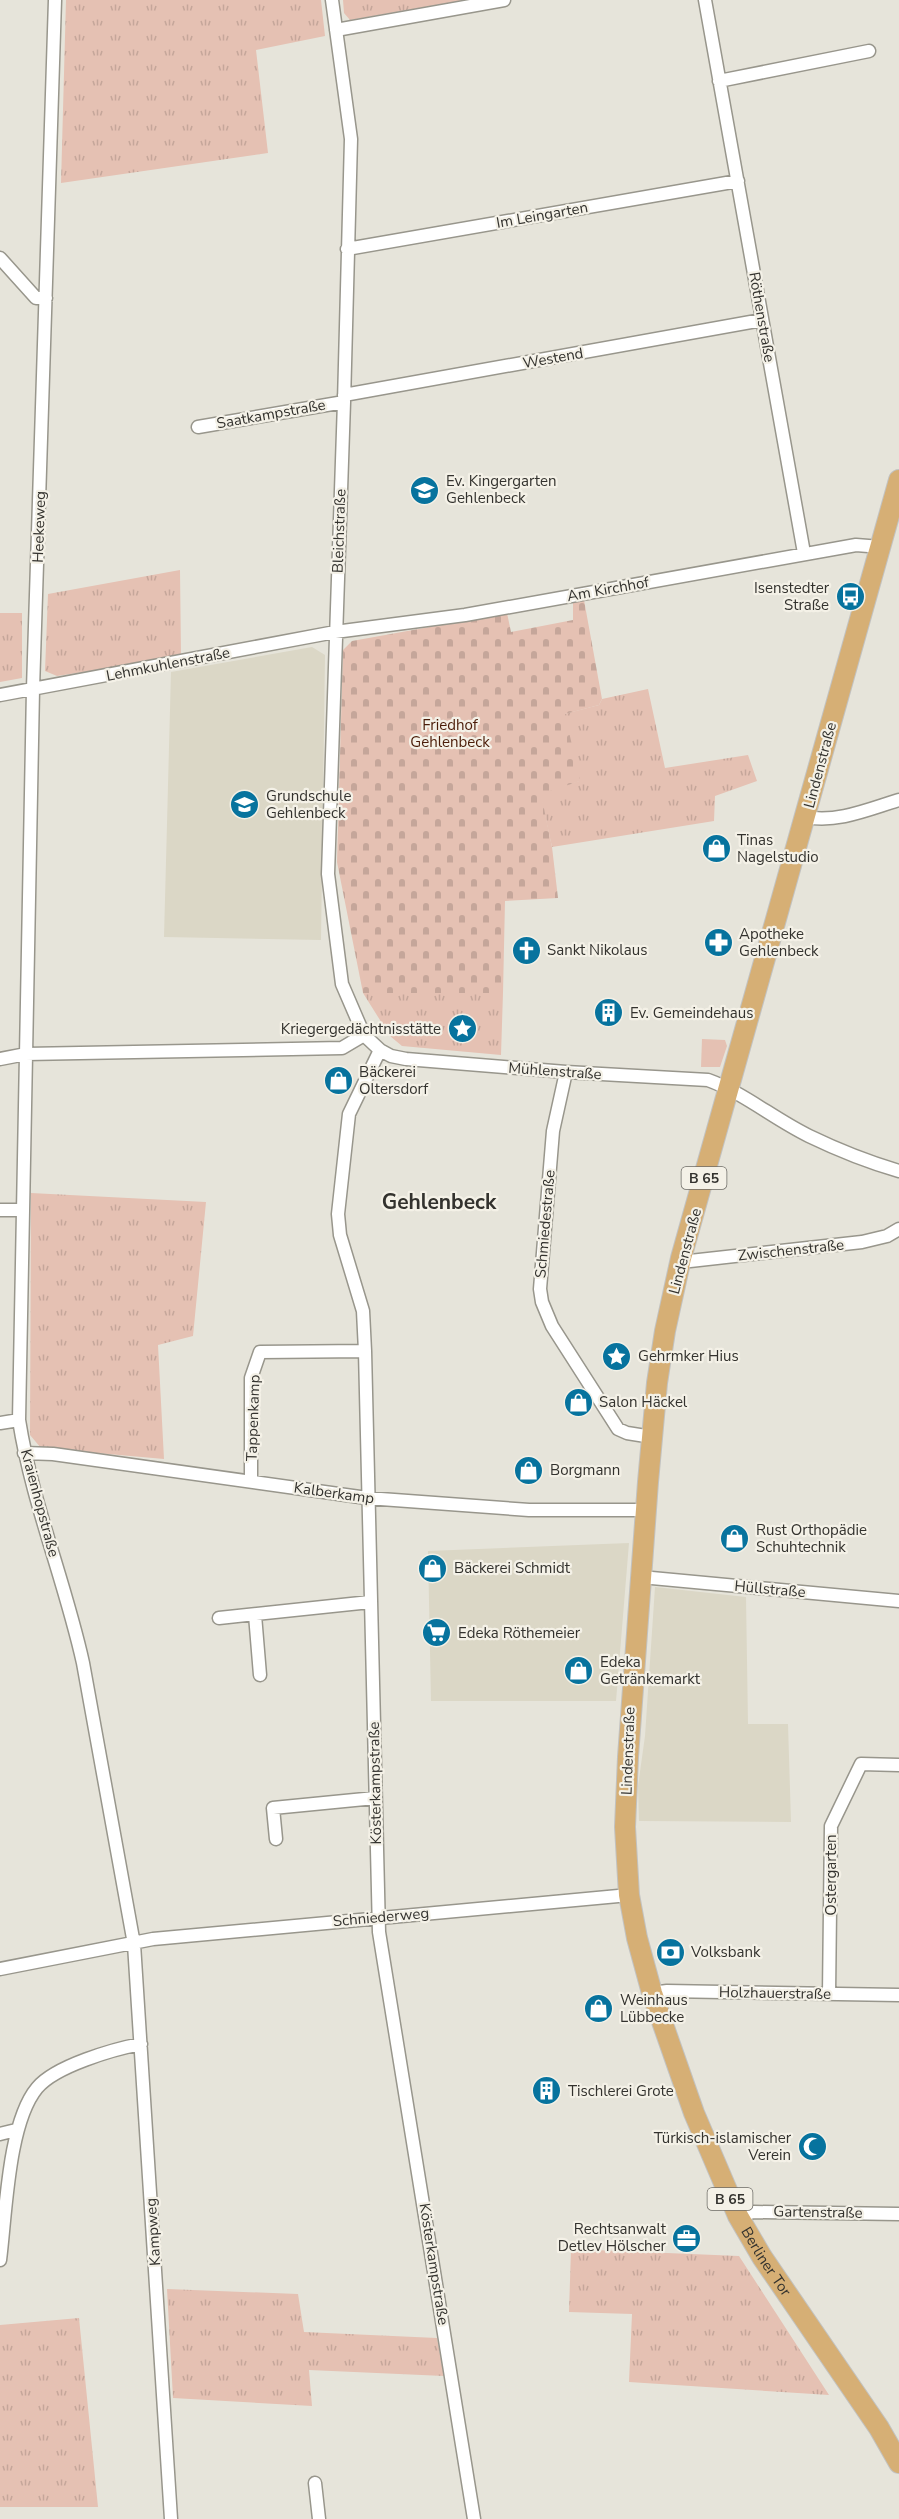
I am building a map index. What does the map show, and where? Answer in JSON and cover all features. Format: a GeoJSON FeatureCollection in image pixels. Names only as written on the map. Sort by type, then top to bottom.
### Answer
{"type":"FeatureCollection","features":[{"type":"Feature","properties":{"kind":"main road","name":"Lindenstraße"},"geometry":{"type":"LineString","coordinates":[[637,1938],[629,1895],[625,1827],[627,1769],[652,1437],[665,1330],[681,1258],[899,480]]}},
{"type":"Feature","properties":{"kind":"main road","name":"Berliner Tor"},"geometry":{"type":"LineString","coordinates":[[637,1938],[652,1993],[694,2113],[738,2216],[762,2257],[879,2428],[899,2463]]}},
{"type":"Feature","properties":{"kind":"street","name":"Heekeweg"},"geometry":{"type":"LineString","coordinates":[[26,1054],[33,689],[55,0]]}},
{"type":"Feature","properties":{"kind":"street","name":"Bleichstraße"},"geometry":{"type":"LineString","coordinates":[[332,0],[351,139],[328,874],[342,984],[364,1035],[380,1050]]}},
{"type":"Feature","properties":{"kind":"street"},"geometry":{"type":"LineString","coordinates":[[336,30],[504,0]]}},
{"type":"Feature","properties":{"kind":"street","name":"Röthenstraße"},"geometry":{"type":"LineString","coordinates":[[705,0],[804,553]]}},
{"type":"Feature","properties":{"kind":"street"},"geometry":{"type":"LineString","coordinates":[[720,81],[869,51]]}},
{"type":"Feature","properties":{"kind":"street","name":"Im Leingarten"},"geometry":{"type":"LineString","coordinates":[[347,249],[738,181]]}},
{"type":"Feature","properties":{"kind":"street"},"geometry":{"type":"LineString","coordinates":[[0,258],[36,298],[46,298]]}},
{"type":"Feature","properties":{"kind":"street","name":"Westend"},"geometry":{"type":"LineString","coordinates":[[344,398],[762,320]]}},
{"type":"Feature","properties":{"kind":"street","name":"Saatkampstraße"},"geometry":{"type":"LineString","coordinates":[[198,427],[344,398]]}},
{"type":"Feature","properties":{"kind":"street","name":"Am Kirchhof"},"geometry":{"type":"LineString","coordinates":[[335,633],[465,615],[856,544],[881,548]]}},
{"type":"Feature","properties":{"kind":"street","name":"Lehmkuhlenstraße"},"geometry":{"type":"LineString","coordinates":[[0,695],[335,633]]}},
{"type":"Feature","properties":{"kind":"street"},"geometry":{"type":"LineString","coordinates":[[806,817],[822,820],[842,817],[899,800]]}},
{"type":"Feature","properties":{"kind":"street"},"geometry":{"type":"LineString","coordinates":[[0,1059],[26,1054],[342,1048],[364,1035]]}},
{"type":"Feature","properties":{"kind":"street","name":"Mühlenstraße"},"geometry":{"type":"LineString","coordinates":[[380,1050],[406,1059],[566,1072],[708,1080],[730,1088],[751,1104],[809,1136],[867,1161],[899,1171]]}},
{"type":"Feature","properties":{"kind":"street","name":"Kösterkampstraße"},"geometry":{"type":"LineString","coordinates":[[380,1050],[349,1114],[338,1215],[340,1235],[363,1311],[378,1917],[474,2519]]}},
{"type":"Feature","properties":{"kind":"street","name":"Kraienhopstraße"},"geometry":{"type":"LineString","coordinates":[[26,1054],[19,1420],[24,1453],[74,1623],[83,1663],[134,1944]]}},
{"type":"Feature","properties":{"kind":"street","name":"Schmiedestraße"},"geometry":{"type":"LineString","coordinates":[[566,1072],[553,1131],[539,1277],[542,1302],[552,1326],[618,1429],[627,1433],[652,1437]]}},
{"type":"Feature","properties":{"kind":"street"},"geometry":{"type":"LineString","coordinates":[[0,1210],[22,1210]]}},
{"type":"Feature","properties":{"kind":"street","name":"Zwischenstraße"},"geometry":{"type":"LineString","coordinates":[[681,1258],[690,1261],[862,1242],[887,1236],[899,1229]]}},
{"type":"Feature","properties":{"kind":"street","name":"Tappenkamp"},"geometry":{"type":"LineString","coordinates":[[251,1481],[251,1378],[260,1352],[365,1351]]}},
{"type":"Feature","properties":{"kind":"street"},"geometry":{"type":"LineString","coordinates":[[0,1423],[19,1420]]}},
{"type":"Feature","properties":{"kind":"street","name":"Kalberkamp"},"geometry":{"type":"LineString","coordinates":[[24,1453],[53,1454],[368,1498],[529,1510],[646,1510]]}},
{"type":"Feature","properties":{"kind":"street","name":"Hüllstraße"},"geometry":{"type":"LineString","coordinates":[[640,1577],[899,1601]]}},
{"type":"Feature","properties":{"kind":"street"},"geometry":{"type":"LineString","coordinates":[[219,1618],[370,1602]]}},
{"type":"Feature","properties":{"kind":"street"},"geometry":{"type":"LineString","coordinates":[[255,1615],[260,1675]]}},
{"type":"Feature","properties":{"kind":"street","name":"Ostergarten"},"geometry":{"type":"LineString","coordinates":[[830,1994],[831,1826],[861,1764],[899,1765]]}},
{"type":"Feature","properties":{"kind":"street"},"geometry":{"type":"LineString","coordinates":[[276,1839],[273,1808],[375,1798]]}},
{"type":"Feature","properties":{"kind":"street","name":"Schniederweg"},"geometry":{"type":"LineString","coordinates":[[0,1969],[153,1940],[629,1895]]}},
{"type":"Feature","properties":{"kind":"street","name":"Kampweg"},"geometry":{"type":"LineString","coordinates":[[134,1944],[171,2519]]}},
{"type":"Feature","properties":{"kind":"street","name":"Holzhauerstraße"},"geometry":{"type":"LineString","coordinates":[[652,1993],[666,1991],[899,1995]]}},
{"type":"Feature","properties":{"kind":"street"},"geometry":{"type":"LineString","coordinates":[[0,2260],[16,2130],[27,2102],[37,2087],[48,2078],[116,2048],[141,2044]]}},
{"type":"Feature","properties":{"kind":"street"},"geometry":{"type":"LineString","coordinates":[[0,2134],[16,2130]]}},
{"type":"Feature","properties":{"kind":"street","name":"Gartenstraße"},"geometry":{"type":"LineString","coordinates":[[738,2216],[754,2211],[899,2214]]}},
{"type":"Feature","properties":{"kind":"street"},"geometry":{"type":"LineString","coordinates":[[315,2483],[319,2519]]}},
{"type":"Feature","properties":{"kind":"shaded area","name":"Grundschule Gehlenbeck"},"geometry":{"type":"Polygon","coordinates":[[[312,647],[325,655],[321,940],[164,937],[171,672],[312,647]]]}},
{"type":"Feature","properties":{"kind":"shaded area"},"geometry":{"type":"Polygon","coordinates":[[[629,1543],[616,1701],[431,1701],[428,1551],[629,1543]]]}},
{"type":"Feature","properties":{"kind":"shaded area"},"geometry":{"type":"Polygon","coordinates":[[[655,1587],[746,1597],[748,1724],[788,1724],[791,1822],[639,1821],[638,1786],[645,1736],[655,1587]]]}},
{"type":"Feature","properties":{"kind":"green space"},"geometry":{"type":"Polygon","coordinates":[[[66,0],[321,0],[325,36],[256,50],[268,153],[61,183],[66,0]]]}},
{"type":"Feature","properties":{"kind":"green space"},"geometry":{"type":"Polygon","coordinates":[[[343,0],[465,0],[350,20],[344,13],[343,0]]]}},
{"type":"Feature","properties":{"kind":"green space"},"geometry":{"type":"Polygon","coordinates":[[[180,570],[181,657],[57,676],[45,671],[48,594],[180,570]]]}},
{"type":"Feature","properties":{"kind":"green space","name":"Friedhof Gehlenbeck"},"geometry":{"type":"Polygon","coordinates":[[[584,600],[602,699],[599,705],[565,714],[580,781],[541,794],[552,847],[558,898],[505,901],[503,993],[363,993],[337,862],[343,650],[352,641],[507,613],[511,632],[573,620],[573,602],[584,600]]]}},
{"type":"Feature","properties":{"kind":"green space"},"geometry":{"type":"Polygon","coordinates":[[[0,613],[22,613],[22,678],[0,682],[0,613]]]}},
{"type":"Feature","properties":{"kind":"green space"},"geometry":{"type":"Polygon","coordinates":[[[648,689],[665,768],[748,755],[757,781],[715,796],[714,821],[552,847],[540,793],[579,781],[564,714],[599,705],[602,699],[648,689]]]}},
{"type":"Feature","properties":{"kind":"green space"},"geometry":{"type":"Polygon","coordinates":[[[363,993],[503,993],[501,1055],[402,1046],[390,1036],[363,993]]]}},
{"type":"Feature","properties":{"kind":"green space"},"geometry":{"type":"Polygon","coordinates":[[[702,1039],[725,1040],[727,1046],[720,1067],[701,1067],[702,1039]]]}},
{"type":"Feature","properties":{"kind":"green space"},"geometry":{"type":"Polygon","coordinates":[[[31,1193],[206,1202],[193,1336],[158,1345],[164,1459],[41,1448],[30,1435],[31,1193]]]}},
{"type":"Feature","properties":{"kind":"green space"},"geometry":{"type":"Polygon","coordinates":[[[571,2249],[739,2256],[829,2395],[629,2382],[632,2314],[569,2312],[571,2249]]]}},
{"type":"Feature","properties":{"kind":"green space"},"geometry":{"type":"Polygon","coordinates":[[[167,2289],[298,2294],[304,2332],[437,2338],[444,2376],[309,2370],[312,2406],[173,2398],[167,2289]]]}},
{"type":"Feature","properties":{"kind":"green space"},"geometry":{"type":"Polygon","coordinates":[[[79,2318],[98,2507],[0,2507],[0,2325],[79,2318]]]}},
{"type":"Feature","properties":{"kind":"place","name":"Ev. Kingergarten Gehlenbeck"},"geometry":{"type":"Point","coordinates":[425,490]}},
{"type":"Feature","properties":{"kind":"place","name":"Isenstedter Straße"},"geometry":{"type":"Point","coordinates":[850,597]}},
{"type":"Feature","properties":{"kind":"place","name":"Grundschule Gehlenbeck"},"geometry":{"type":"Point","coordinates":[245,805]}},
{"type":"Feature","properties":{"kind":"place","name":"Tinas Nagelstudio"},"geometry":{"type":"Point","coordinates":[716,849]}},
{"type":"Feature","properties":{"kind":"place","name":"Apotheke Gehlenbeck"},"geometry":{"type":"Point","coordinates":[718,943]}},
{"type":"Feature","properties":{"kind":"place","name":"Sankt Nikolaus"},"geometry":{"type":"Point","coordinates":[526,950]}},
{"type":"Feature","properties":{"kind":"place","name":"Ev. Gemeindehaus"},"geometry":{"type":"Point","coordinates":[609,1013]}},
{"type":"Feature","properties":{"kind":"place","name":"Kriegergedächtnisstätte"},"geometry":{"type":"Point","coordinates":[462,1029]}},
{"type":"Feature","properties":{"kind":"place","name":"Bäckerei Oltersdorf"},"geometry":{"type":"Point","coordinates":[338,1081]}},
{"type":"Feature","properties":{"kind":"place","name":"Gehrmker Hius"},"geometry":{"type":"Point","coordinates":[617,1356]}},
{"type":"Feature","properties":{"kind":"place","name":"Salon Häckel"},"geometry":{"type":"Point","coordinates":[578,1402]}},
{"type":"Feature","properties":{"kind":"place","name":"Borgmann"},"geometry":{"type":"Point","coordinates":[529,1470]}},
{"type":"Feature","properties":{"kind":"place","name":"Rust Orthopädie Schuhtechnik"},"geometry":{"type":"Point","coordinates":[735,1539]}},
{"type":"Feature","properties":{"kind":"place","name":"Bäckerei Schmidt"},"geometry":{"type":"Point","coordinates":[433,1568]}},
{"type":"Feature","properties":{"kind":"place","name":"Edeka Röthemeier"},"geometry":{"type":"Point","coordinates":[437,1633]}},
{"type":"Feature","properties":{"kind":"place","name":"Edeka Getränkemarkt"},"geometry":{"type":"Point","coordinates":[579,1671]}},
{"type":"Feature","properties":{"kind":"place","name":"Volksbank"},"geometry":{"type":"Point","coordinates":[670,1952]}},
{"type":"Feature","properties":{"kind":"place","name":"Weinhaus Lübbecke"},"geometry":{"type":"Point","coordinates":[599,2009]}},
{"type":"Feature","properties":{"kind":"place","name":"Tischlerei Grote"},"geometry":{"type":"Point","coordinates":[547,2091]}},
{"type":"Feature","properties":{"kind":"place","name":"Türkisch-islamischer Verein"},"geometry":{"type":"Point","coordinates":[812,2147]}},
{"type":"Feature","properties":{"kind":"place","name":"Rechtsanwalt Detlev Hölscher"},"geometry":{"type":"Point","coordinates":[687,2238]}},
{"type":"Feature","properties":{"kind":"district","name":"Gehlenbeck"},"geometry":{"type":"Point","coordinates":[439,1202]}}]}
